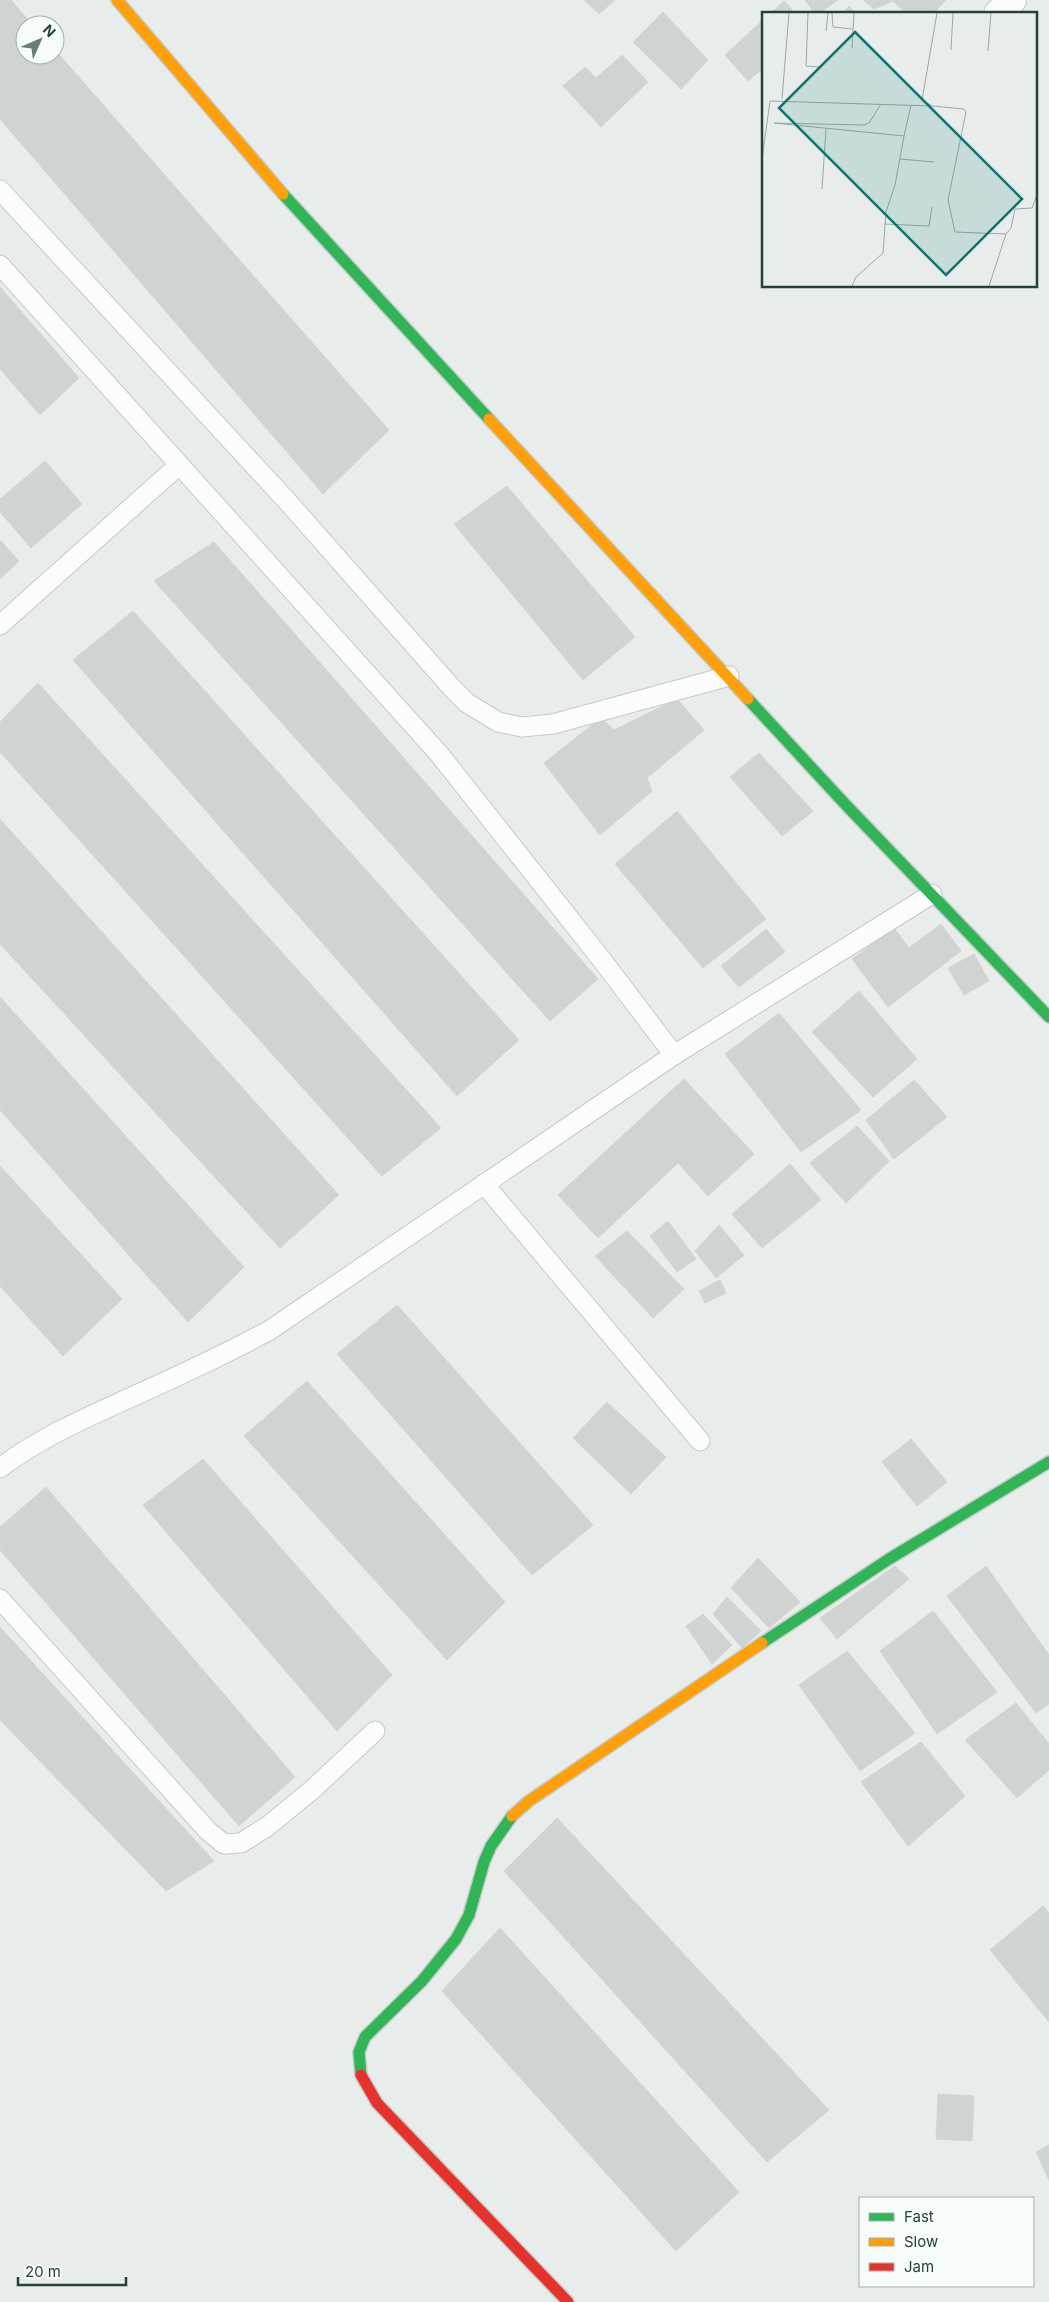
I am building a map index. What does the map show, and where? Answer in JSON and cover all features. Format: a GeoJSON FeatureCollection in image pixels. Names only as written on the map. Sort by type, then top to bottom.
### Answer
{"type":"FeatureCollection","features":[{"type":"Feature","properties":{"kind":"street"},"geometry":{"type":"LineString","coordinates":[[117,0],[306,221],[932,894],[1049,1017]]}},
{"type":"Feature","properties":{"kind":"street"},"geometry":{"type":"LineString","coordinates":[[1000,12],[1012,0]]}},
{"type":"Feature","properties":{"kind":"street"},"geometry":{"type":"LineString","coordinates":[[568,2302],[377,2103],[365,2085],[359,2068],[359,2055],[362,2043],[369,2032],[406,1997],[430,1970],[466,1922],[473,1904],[486,1854],[499,1832],[513,1814],[678,1698],[889,1559],[1049,1462]]}},
{"type":"Feature","properties":{"kind":"lane"},"geometry":{"type":"LineString","coordinates":[[0,190],[287,501],[445,681],[467,703],[498,722],[522,727],[554,724],[650,696],[729,676]]}},
{"type":"Feature","properties":{"kind":"lane"},"geometry":{"type":"LineString","coordinates":[[0,265],[440,755],[602,960],[674,1055]]}},
{"type":"Feature","properties":{"kind":"lane"},"geometry":{"type":"LineString","coordinates":[[0,625],[180,465]]}},
{"type":"Feature","properties":{"kind":"lane"},"geometry":{"type":"LineString","coordinates":[[0,1468],[21,1452],[63,1429],[225,1354],[270,1330],[674,1055],[932,894]]}},
{"type":"Feature","properties":{"kind":"lane"},"geometry":{"type":"LineString","coordinates":[[484,1184],[700,1441]]}},
{"type":"Feature","properties":{"kind":"lane"},"geometry":{"type":"LineString","coordinates":[[0,1599],[201,1823],[224,1844],[240,1843],[268,1826],[313,1789],[375,1731]]}},
{"type":"Feature","properties":{"kind":"building"},"geometry":{"type":"Polygon","coordinates":[[[0,0],[11,0],[24,15],[15,15],[15,65],[65,65],[65,61],[389,430],[323,494],[0,119],[0,0]]]}},
{"type":"Feature","properties":{"kind":"building"},"geometry":{"type":"Polygon","coordinates":[[[584,0],[615,0],[599,14],[584,0]]]}},
{"type":"Feature","properties":{"kind":"building"},"geometry":{"type":"Polygon","coordinates":[[[805,0],[838,0],[821,12],[814,12],[805,0]]]}},
{"type":"Feature","properties":{"kind":"building"},"geometry":{"type":"Polygon","coordinates":[[[863,0],[946,0],[935,12],[905,12],[893,1],[874,9],[863,0]]]}},
{"type":"Feature","properties":{"kind":"building"},"geometry":{"type":"Polygon","coordinates":[[[784,1],[794,12],[772,12],[784,1]]]}},
{"type":"Feature","properties":{"kind":"building"},"geometry":{"type":"Polygon","coordinates":[[[849,6],[854,12],[843,12],[849,6]]]}},
{"type":"Feature","properties":{"kind":"building"},"geometry":{"type":"Polygon","coordinates":[[[663,12],[708,60],[681,89],[633,42],[663,12]]]}},
{"type":"Feature","properties":{"kind":"building"},"geometry":{"type":"Polygon","coordinates":[[[762,21],[762,69],[748,81],[725,55],[762,21]]]}},
{"type":"Feature","properties":{"kind":"building"},"geometry":{"type":"Polygon","coordinates":[[[622,55],[648,82],[601,127],[563,86],[585,67],[596,78],[622,55]]]}},
{"type":"Feature","properties":{"kind":"building"},"geometry":{"type":"Polygon","coordinates":[[[0,287],[79,378],[40,415],[0,369],[0,287]]]}},
{"type":"Feature","properties":{"kind":"building"},"geometry":{"type":"Polygon","coordinates":[[[45,461],[82,504],[31,548],[0,512],[0,499],[45,461]]]}},
{"type":"Feature","properties":{"kind":"building"},"geometry":{"type":"Polygon","coordinates":[[[507,486],[635,637],[583,680],[454,524],[507,486]]]}},
{"type":"Feature","properties":{"kind":"building"},"geometry":{"type":"Polygon","coordinates":[[[0,540],[19,561],[0,579],[0,540]]]}},
{"type":"Feature","properties":{"kind":"building"},"geometry":{"type":"Polygon","coordinates":[[[214,542],[598,979],[550,1021],[154,581],[214,542]]]}},
{"type":"Feature","properties":{"kind":"building"},"geometry":{"type":"Polygon","coordinates":[[[133,611],[519,1040],[457,1096],[73,660],[133,611]]]}},
{"type":"Feature","properties":{"kind":"building"},"geometry":{"type":"Polygon","coordinates":[[[38,683],[441,1128],[382,1176],[0,752],[0,722],[38,683]]]}},
{"type":"Feature","properties":{"kind":"building"},"geometry":{"type":"Polygon","coordinates":[[[677,699],[704,730],[647,778],[652,791],[600,835],[544,763],[601,718],[614,730],[677,699]]]}},
{"type":"Feature","properties":{"kind":"building"},"geometry":{"type":"Polygon","coordinates":[[[759,753],[813,811],[782,836],[730,777],[759,753]]]}},
{"type":"Feature","properties":{"kind":"building"},"geometry":{"type":"Polygon","coordinates":[[[677,811],[766,919],[703,968],[615,864],[677,811]]]}},
{"type":"Feature","properties":{"kind":"building"},"geometry":{"type":"Polygon","coordinates":[[[0,819],[339,1195],[280,1248],[0,944],[0,819]]]}},
{"type":"Feature","properties":{"kind":"building"},"geometry":{"type":"Polygon","coordinates":[[[941,924],[961,951],[888,1007],[852,959],[894,928],[909,948],[941,924]]]}},
{"type":"Feature","properties":{"kind":"building"},"geometry":{"type":"Polygon","coordinates":[[[766,929],[785,952],[739,987],[721,966],[766,929]]]}},
{"type":"Feature","properties":{"kind":"building"},"geometry":{"type":"Polygon","coordinates":[[[974,954],[989,981],[964,995],[948,968],[974,954]]]}},
{"type":"Feature","properties":{"kind":"building"},"geometry":{"type":"Polygon","coordinates":[[[859,991],[917,1059],[873,1097],[812,1032],[859,991]]]}},
{"type":"Feature","properties":{"kind":"building"},"geometry":{"type":"Polygon","coordinates":[[[0,997],[244,1267],[188,1322],[0,1110],[0,997]]]}},
{"type":"Feature","properties":{"kind":"building"},"geometry":{"type":"Polygon","coordinates":[[[779,1013],[861,1110],[801,1152],[725,1054],[779,1013]]]}},
{"type":"Feature","properties":{"kind":"building"},"geometry":{"type":"Polygon","coordinates":[[[684,1079],[754,1154],[708,1196],[678,1163],[598,1238],[558,1195],[684,1079]]]}},
{"type":"Feature","properties":{"kind":"building"},"geometry":{"type":"Polygon","coordinates":[[[914,1080],[947,1117],[894,1159],[866,1120],[914,1080]]]}},
{"type":"Feature","properties":{"kind":"building"},"geometry":{"type":"Polygon","coordinates":[[[857,1126],[889,1161],[846,1203],[810,1163],[857,1126]]]}},
{"type":"Feature","properties":{"kind":"building"},"geometry":{"type":"Polygon","coordinates":[[[790,1164],[821,1200],[762,1248],[732,1214],[790,1164]]]}},
{"type":"Feature","properties":{"kind":"building"},"geometry":{"type":"Polygon","coordinates":[[[0,1166],[122,1299],[63,1356],[0,1286],[0,1166]]]}},
{"type":"Feature","properties":{"kind":"building"},"geometry":{"type":"Polygon","coordinates":[[[668,1221],[696,1259],[677,1272],[650,1236],[668,1221]]]}},
{"type":"Feature","properties":{"kind":"building"},"geometry":{"type":"Polygon","coordinates":[[[719,1225],[744,1255],[716,1278],[695,1251],[719,1225]]]}},
{"type":"Feature","properties":{"kind":"building"},"geometry":{"type":"Polygon","coordinates":[[[627,1231],[684,1289],[653,1318],[595,1256],[627,1231]]]}},
{"type":"Feature","properties":{"kind":"building"},"geometry":{"type":"Polygon","coordinates":[[[720,1280],[726,1293],[705,1303],[699,1291],[720,1280]]]}},
{"type":"Feature","properties":{"kind":"building"},"geometry":{"type":"Polygon","coordinates":[[[397,1305],[593,1525],[532,1575],[337,1354],[397,1305]]]}},
{"type":"Feature","properties":{"kind":"building"},"geometry":{"type":"Polygon","coordinates":[[[307,1381],[505,1602],[447,1660],[244,1436],[307,1381]]]}},
{"type":"Feature","properties":{"kind":"building"},"geometry":{"type":"Polygon","coordinates":[[[607,1402],[666,1457],[631,1494],[573,1438],[607,1402]]]}},
{"type":"Feature","properties":{"kind":"building"},"geometry":{"type":"Polygon","coordinates":[[[911,1439],[947,1482],[917,1506],[882,1462],[911,1439]]]}},
{"type":"Feature","properties":{"kind":"building"},"geometry":{"type":"Polygon","coordinates":[[[203,1459],[392,1675],[337,1731],[143,1505],[203,1459]]]}},
{"type":"Feature","properties":{"kind":"building"},"geometry":{"type":"Polygon","coordinates":[[[46,1487],[295,1777],[239,1826],[0,1550],[0,1527],[46,1487]]]}},
{"type":"Feature","properties":{"kind":"building"},"geometry":{"type":"Polygon","coordinates":[[[758,1558],[800,1602],[769,1628],[731,1588],[758,1558]]]}},
{"type":"Feature","properties":{"kind":"building"},"geometry":{"type":"Polygon","coordinates":[[[895,1566],[909,1579],[837,1639],[820,1618],[895,1566]]]}},
{"type":"Feature","properties":{"kind":"building"},"geometry":{"type":"Polygon","coordinates":[[[986,1566],[1049,1655],[1049,1704],[1036,1713],[947,1596],[986,1566]]]}},
{"type":"Feature","properties":{"kind":"building"},"geometry":{"type":"Polygon","coordinates":[[[727,1597],[761,1631],[742,1648],[713,1614],[727,1597]]]}},
{"type":"Feature","properties":{"kind":"building"},"geometry":{"type":"Polygon","coordinates":[[[933,1611],[997,1692],[937,1734],[880,1651],[933,1611]]]}},
{"type":"Feature","properties":{"kind":"building"},"geometry":{"type":"Polygon","coordinates":[[[703,1614],[732,1645],[712,1664],[686,1626],[703,1614]]]}},
{"type":"Feature","properties":{"kind":"building"},"geometry":{"type":"Polygon","coordinates":[[[0,1627],[214,1861],[166,1891],[0,1720],[0,1627]]]}},
{"type":"Feature","properties":{"kind":"building"},"geometry":{"type":"Polygon","coordinates":[[[847,1651],[915,1733],[860,1771],[799,1685],[847,1651]]]}},
{"type":"Feature","properties":{"kind":"building"},"geometry":{"type":"Polygon","coordinates":[[[1016,1703],[1049,1744],[1049,1770],[1017,1798],[965,1740],[1016,1703]]]}},
{"type":"Feature","properties":{"kind":"building"},"geometry":{"type":"Polygon","coordinates":[[[921,1742],[965,1796],[908,1846],[861,1782],[921,1742]]]}},
{"type":"Feature","properties":{"kind":"building"},"geometry":{"type":"Polygon","coordinates":[[[557,1818],[829,2110],[767,2162],[504,1871],[557,1818]]]}},
{"type":"Feature","properties":{"kind":"building"},"geometry":{"type":"Polygon","coordinates":[[[1043,1906],[1049,1913],[1049,2022],[990,1950],[1043,1906]]]}},
{"type":"Feature","properties":{"kind":"building"},"geometry":{"type":"Polygon","coordinates":[[[500,1928],[739,2192],[676,2251],[442,1991],[500,1928]]]}},
{"type":"Feature","properties":{"kind":"building"},"geometry":{"type":"Polygon","coordinates":[[[938,2094],[974,2096],[972,2141],[936,2139],[938,2094]]]}},
{"type":"Feature","properties":{"kind":"building"},"geometry":{"type":"Polygon","coordinates":[[[1049,2145],[1049,2180],[1036,2152],[1049,2145]]]}},
{"type":"Feature","properties":{"kind":"traffic: fast"},"geometry":{"type":"LineString","coordinates":[[283,194],[489,419]]}},
{"type":"Feature","properties":{"kind":"traffic: fast"},"geometry":{"type":"LineString","coordinates":[[748,699],[845,804],[1049,1017]]}},
{"type":"Feature","properties":{"kind":"traffic: fast"},"geometry":{"type":"LineString","coordinates":[[762,1643],[889,1559],[1049,1462]]}},
{"type":"Feature","properties":{"kind":"traffic: fast"},"geometry":{"type":"LineString","coordinates":[[361,2075],[359,2052],[365,2037],[422,1981],[456,1939],[469,1915],[484,1862],[491,1846],[512,1816]]}},
{"type":"Feature","properties":{"kind":"traffic: slow"},"geometry":{"type":"LineString","coordinates":[[117,0],[283,194]]}},
{"type":"Feature","properties":{"kind":"traffic: slow"},"geometry":{"type":"LineString","coordinates":[[489,419],[748,699]]}},
{"type":"Feature","properties":{"kind":"traffic: slow"},"geometry":{"type":"LineString","coordinates":[[512,1816],[529,1801],[762,1643]]}},
{"type":"Feature","properties":{"kind":"traffic: jam"},"geometry":{"type":"LineString","coordinates":[[361,2075],[377,2103],[568,2302]]}}]}
